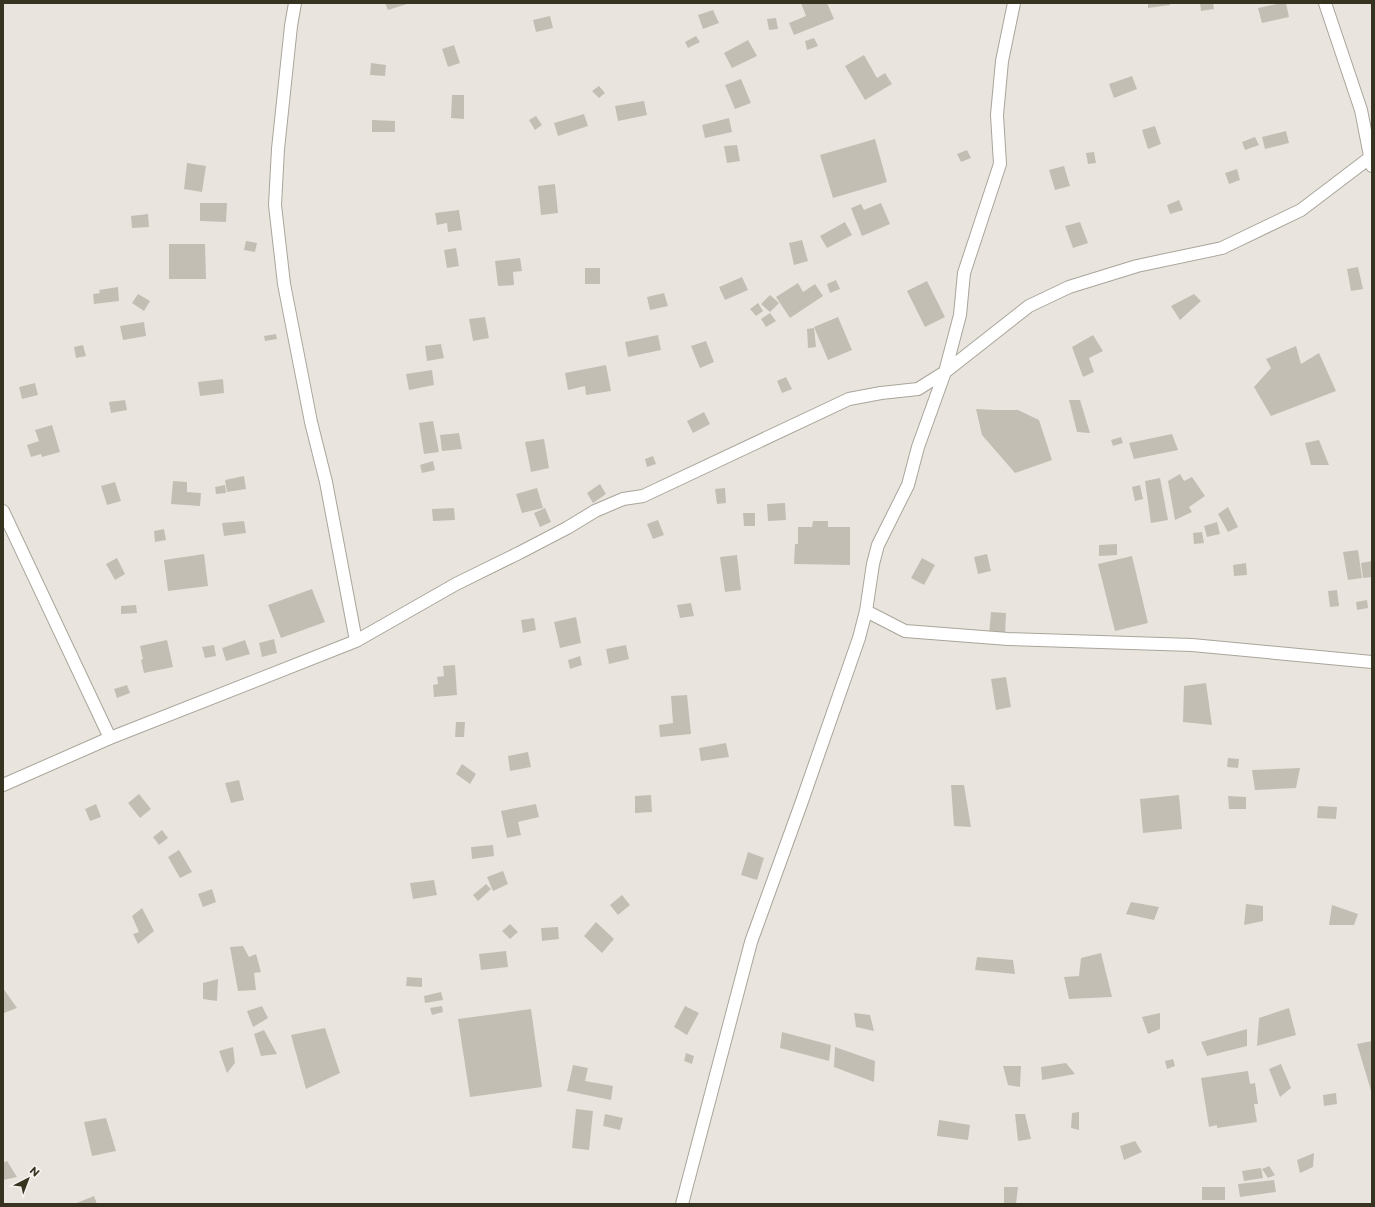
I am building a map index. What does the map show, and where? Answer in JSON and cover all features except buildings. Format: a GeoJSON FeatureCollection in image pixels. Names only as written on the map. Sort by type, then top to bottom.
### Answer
{"type":"FeatureCollection","features":[{"type":"Feature","properties":{"kind":"lane"},"geometry":{"type":"LineString","coordinates":[[295,3],[291,26],[278,149],[275,205],[286,291],[311,422],[326,482],[356,641]]}},
{"type":"Feature","properties":{"kind":"lane"},"geometry":{"type":"LineString","coordinates":[[682,1204],[751,942],[807,789],[859,638],[866,612],[873,564],[878,545],[908,485],[918,447],[945,372],[960,314],[964,273],[1000,164],[997,115],[1002,61],[1014,3]]}},
{"type":"Feature","properties":{"kind":"lane"},"geometry":{"type":"LineString","coordinates":[[3,785],[110,738],[356,641],[456,584],[567,528],[595,511],[623,499],[644,496],[849,399],[881,393],[918,389],[945,372],[1029,306],[1069,287],[1130,268],[1222,248],[1301,210],[1371,160],[1361,110],[1325,3]]}},
{"type":"Feature","properties":{"kind":"lane"},"geometry":{"type":"LineString","coordinates":[[3,512],[110,738]]}},
{"type":"Feature","properties":{"kind":"lane"},"geometry":{"type":"LineString","coordinates":[[866,612],[905,631],[1008,639],[1192,645],[1372,662]]}}]}
